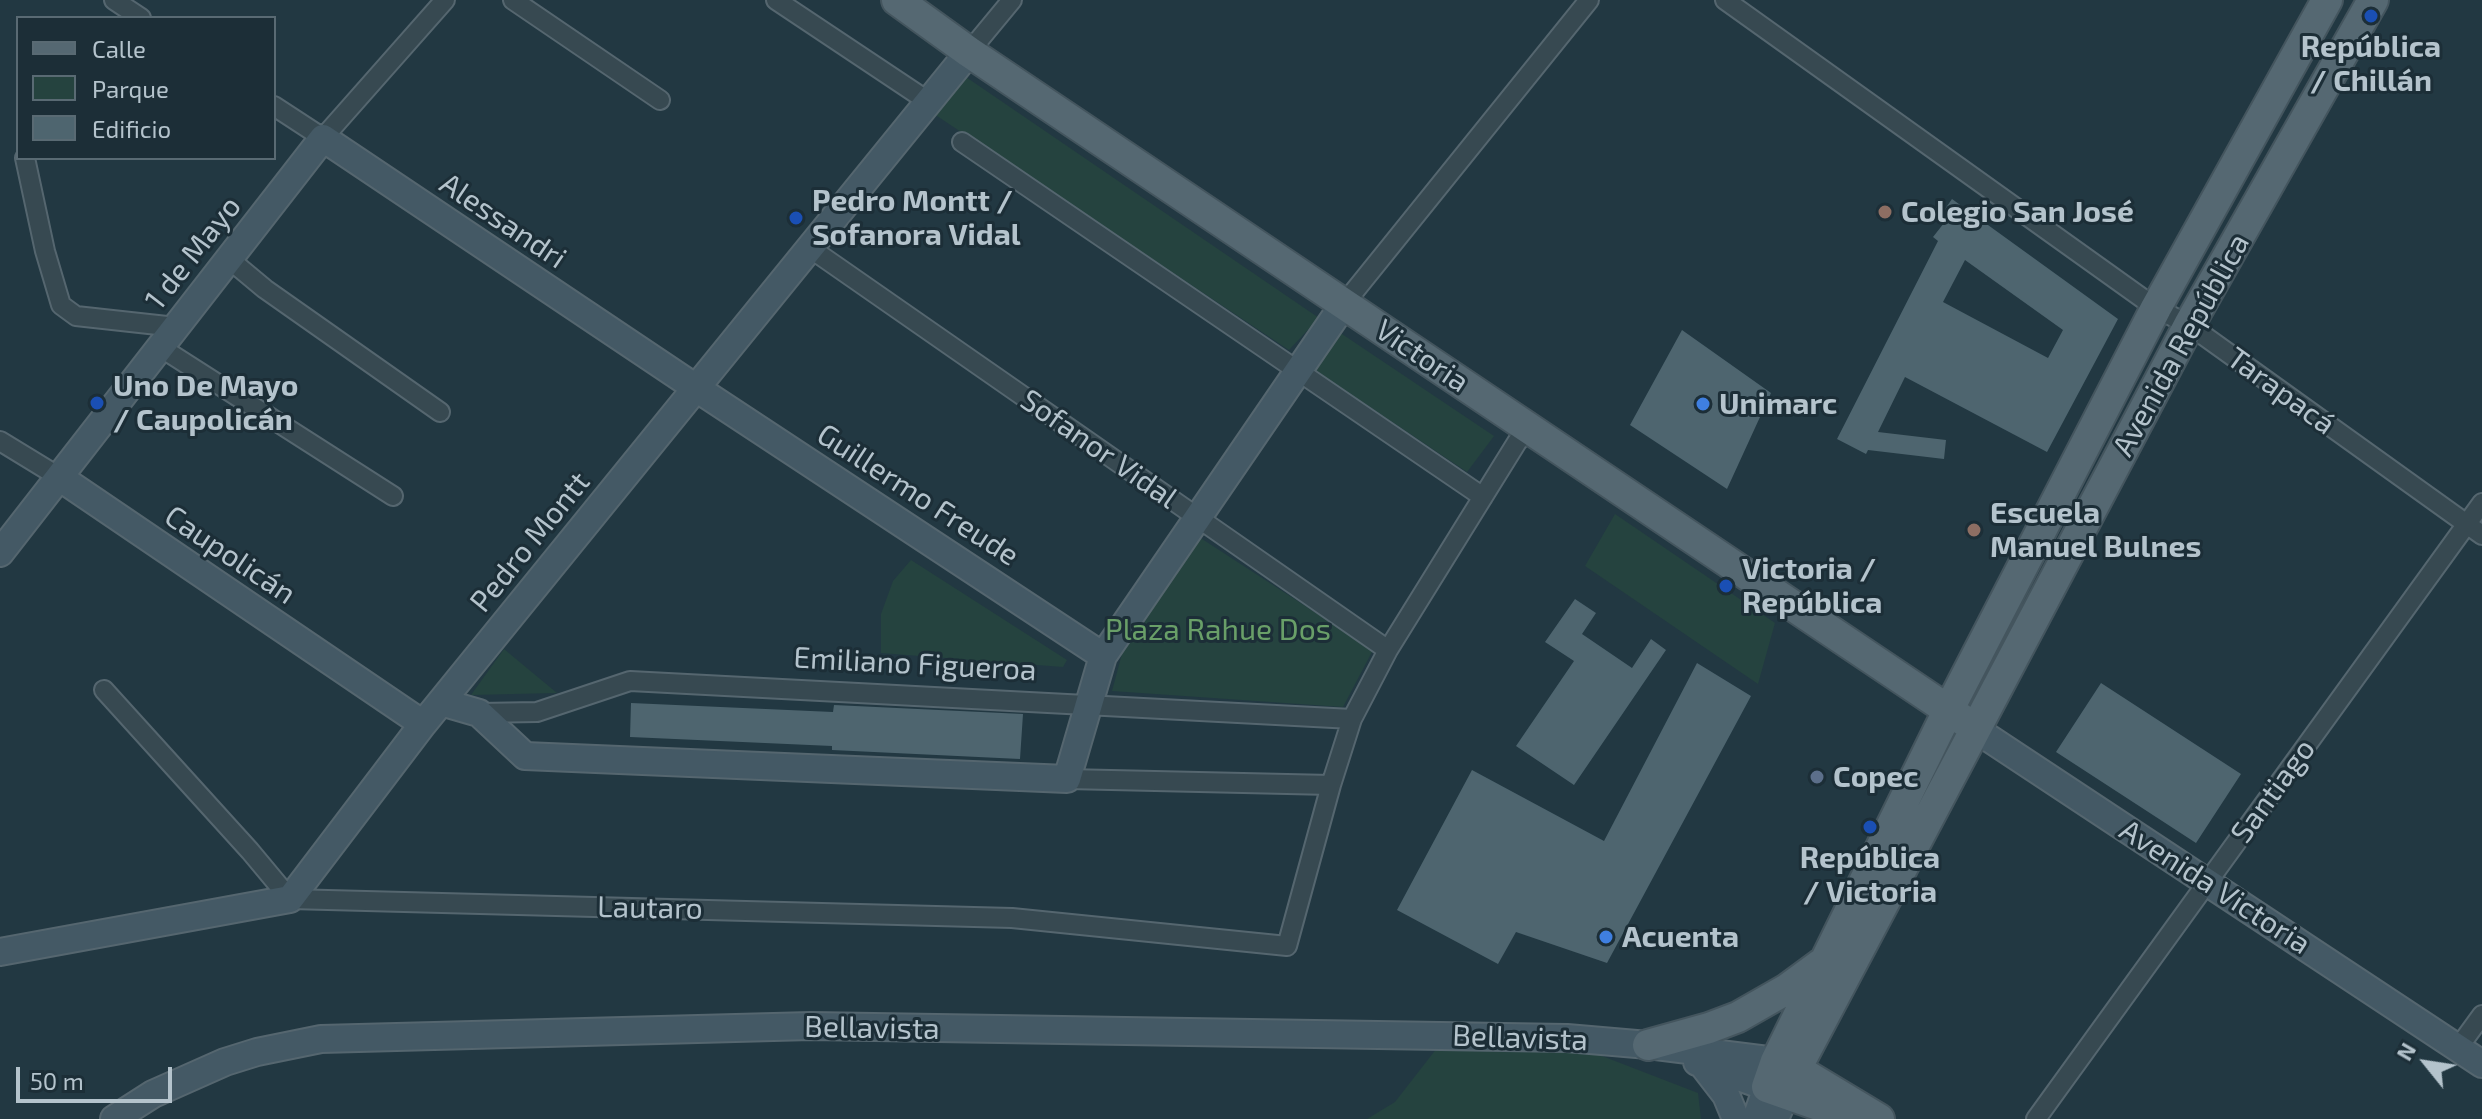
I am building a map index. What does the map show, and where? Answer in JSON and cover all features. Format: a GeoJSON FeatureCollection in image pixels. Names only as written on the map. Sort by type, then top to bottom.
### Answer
{"type":"FeatureCollection","features":[{"type":"Feature","properties":{"kind":"main road","name":"Victoria"},"geometry":{"type":"LineString","coordinates":[[897,0],[969,52],[1948,711]]}},
{"type":"Feature","properties":{"kind":"main road","name":"Avenida República"},"geometry":{"type":"LineString","coordinates":[[1780,1086],[1826,960],[1948,711],[2156,308],[2327,0]]}},
{"type":"Feature","properties":{"kind":"main road","name":"Avenida República"},"geometry":{"type":"LineString","coordinates":[[1780,1086],[1975,729],[2189,325],[2373,0]]}},
{"type":"Feature","properties":{"kind":"main road","name":"Avenida Victoria"},"geometry":{"type":"LineString","coordinates":[[1948,711],[1975,729]]}},
{"type":"Feature","properties":{"kind":"main road"},"geometry":{"type":"LineString","coordinates":[[1648,1045],[1738,1017],[1787,989],[1826,960]]}},
{"type":"Feature","properties":{"kind":"main road","name":"Bellavista"},"geometry":{"type":"LineString","coordinates":[[1780,1086],[1852,1118]]}},
{"type":"Feature","properties":{"kind":"street"},"geometry":{"type":"LineString","coordinates":[[114,0],[138,16]]}},
{"type":"Feature","properties":{"kind":"street","name":"1 de Mayo"},"geometry":{"type":"LineString","coordinates":[[0,553],[323,138],[445,0]]}},
{"type":"Feature","properties":{"kind":"street"},"geometry":{"type":"LineString","coordinates":[[513,0],[660,100]]}},
{"type":"Feature","properties":{"kind":"street"},"geometry":{"type":"LineString","coordinates":[[776,0],[929,102]]}},
{"type":"Feature","properties":{"kind":"street","name":"Pedro Montt"},"geometry":{"type":"LineString","coordinates":[[290,899],[423,724],[1012,0]]}},
{"type":"Feature","properties":{"kind":"street"},"geometry":{"type":"LineString","coordinates":[[1067,779],[1103,656],[1344,304],[1589,0]]}},
{"type":"Feature","properties":{"kind":"street","name":"Tarapacá"},"geometry":{"type":"LineString","coordinates":[[1725,0],[2156,308],[2189,325],[2474,530]]}},
{"type":"Feature","properties":{"kind":"street","name":"Alessandri"},"geometry":{"type":"LineString","coordinates":[[276,107],[696,388]]}},
{"type":"Feature","properties":{"kind":"street"},"geometry":{"type":"LineString","coordinates":[[962,142],[1483,497]]}},
{"type":"Feature","properties":{"kind":"street"},"geometry":{"type":"LineString","coordinates":[[25,160],[45,251],[61,305],[76,316],[168,337],[393,496]]}},
{"type":"Feature","properties":{"kind":"street","name":"Sofanor Vidal"},"geometry":{"type":"LineString","coordinates":[[810,248],[1388,650]]}},
{"type":"Feature","properties":{"kind":"street"},"geometry":{"type":"LineString","coordinates":[[229,259],[265,289],[440,412]]}},
{"type":"Feature","properties":{"kind":"street","name":"Guillermo Freude"},"geometry":{"type":"LineString","coordinates":[[696,388],[1103,656]]}},
{"type":"Feature","properties":{"kind":"street"},"geometry":{"type":"LineString","coordinates":[[1331,785],[1352,719],[1388,650],[1517,442],[1529,428]]}},
{"type":"Feature","properties":{"kind":"street","name":"Caupolicán"},"geometry":{"type":"LineString","coordinates":[[0,441],[59,477],[423,724]]}},
{"type":"Feature","properties":{"kind":"street","name":"Santiago"},"geometry":{"type":"LineString","coordinates":[[2036,1119],[2207,882],[2474,530],[2482,503]]}},
{"type":"Feature","properties":{"kind":"street","name":"Emiliano Figueroa"},"geometry":{"type":"LineString","coordinates":[[441,702],[479,713],[537,712],[630,681],[1352,719]]}},
{"type":"Feature","properties":{"kind":"street"},"geometry":{"type":"LineString","coordinates":[[0,952],[290,899],[104,690]]}},
{"type":"Feature","properties":{"kind":"street","name":"Emiliano Figueroa"},"geometry":{"type":"LineString","coordinates":[[479,713],[525,756],[1067,779],[1331,785]]}},
{"type":"Feature","properties":{"kind":"street","name":"Avenida Victoria"},"geometry":{"type":"LineString","coordinates":[[1975,729],[2482,1064]]}},
{"type":"Feature","properties":{"kind":"street","name":"Lautaro"},"geometry":{"type":"LineString","coordinates":[[290,899],[1012,918],[1287,946],[1331,785]]}},
{"type":"Feature","properties":{"kind":"street"},"geometry":{"type":"LineString","coordinates":[[2458,1048],[2482,1015]]}},
{"type":"Feature","properties":{"kind":"street","name":"Bellavista"},"geometry":{"type":"LineString","coordinates":[[114,1119],[153,1094],[225,1062],[321,1039],[811,1026],[1567,1038],[1648,1045],[1780,1086]]}},
{"type":"Feature","properties":{"kind":"street","name":"Bellavista"},"geometry":{"type":"LineString","coordinates":[[1648,1045],[1780,1086]]}},
{"type":"Feature","properties":{"kind":"street"},"geometry":{"type":"LineString","coordinates":[[1702,1064],[1726,1095],[1736,1119]]}},
{"type":"Feature","properties":{"kind":"street","name":"Avenida República"},"geometry":{"type":"LineString","coordinates":[[1756,1119],[1780,1086]]}},
{"type":"Feature","properties":{"kind":"green space"},"geometry":{"type":"Polygon","coordinates":[[[963,75],[1319,318],[1289,350],[931,112],[963,75]]]}},
{"type":"Feature","properties":{"kind":"green space"},"geometry":{"type":"Polygon","coordinates":[[[1339,332],[1494,436],[1467,472],[1316,371],[1339,332]]]}},
{"type":"Feature","properties":{"kind":"green space"},"geometry":{"type":"Polygon","coordinates":[[[1615,514],[1775,623],[1758,684],[1585,566],[1615,514]]]}},
{"type":"Feature","properties":{"kind":"green space","name":"Plaza Rahue Dos"},"geometry":{"type":"Polygon","coordinates":[[[1199,537],[1373,650],[1343,707],[1112,691],[1123,650],[1199,537]]]}},
{"type":"Feature","properties":{"kind":"green space","name":"Plaza Rahue Dos"},"geometry":{"type":"Polygon","coordinates":[[[911,560],[1067,660],[1063,667],[881,653],[881,614],[893,581],[911,560]]]}},
{"type":"Feature","properties":{"kind":"green space"},"geometry":{"type":"Polygon","coordinates":[[[504,649],[557,693],[471,695],[504,649]]]}},
{"type":"Feature","properties":{"kind":"green space"},"geometry":{"type":"Polygon","coordinates":[[[1437,1048],[1584,1049],[1698,1093],[1701,1119],[1367,1119],[1395,1102],[1437,1048]]]}},
{"type":"Feature","properties":{"kind":"building"},"geometry":{"type":"Polygon","coordinates":[[[1952,199],[2118,319],[2047,452],[1905,377],[1878,432],[1946,440],[1944,459],[1868,450],[1866,454],[1837,439],[1938,241],[1933,237],[1944,223],[1938,219],[1952,199]],[[1965,260],[1943,302],[2048,358],[2063,330],[1965,260]]]}},
{"type":"Feature","properties":{"kind":"building"},"geometry":{"type":"Polygon","coordinates":[[[1682,330],[1771,393],[1727,489],[1630,425],[1682,330]]]}},
{"type":"Feature","properties":{"kind":"building"},"geometry":{"type":"Polygon","coordinates":[[[1575,599],[1596,613],[1582,634],[1632,668],[1651,639],[1666,650],[1574,785],[1516,746],[1574,661],[1545,642],[1575,599]]]}},
{"type":"Feature","properties":{"kind":"building"},"geometry":{"type":"Polygon","coordinates":[[[1697,663],[1751,696],[1607,963],[1516,932],[1498,964],[1397,910],[1472,770],[1604,841],[1697,663]]]}},
{"type":"Feature","properties":{"kind":"building"},"geometry":{"type":"Polygon","coordinates":[[[2101,683],[2241,774],[2196,843],[2056,752],[2101,683]]]}},
{"type":"Feature","properties":{"kind":"building"},"geometry":{"type":"Polygon","coordinates":[[[631,703],[833,712],[834,705],[1023,714],[1020,759],[630,737],[631,703]]]}},
{"type":"Feature","properties":{"kind":"place","name":"República / Chillán"},"geometry":{"type":"Point","coordinates":[2371,16]}},
{"type":"Feature","properties":{"kind":"place","name":"Colegio San José"},"geometry":{"type":"Point","coordinates":[1885,212]}},
{"type":"Feature","properties":{"kind":"place","name":"Pedro Montt / Sofanora Vidal"},"geometry":{"type":"Point","coordinates":[796,218]}},
{"type":"Feature","properties":{"kind":"place","name":"Uno De Mayo / Caupolicán"},"geometry":{"type":"Point","coordinates":[97,403]}},
{"type":"Feature","properties":{"kind":"place","name":"Unimarc"},"geometry":{"type":"Point","coordinates":[1703,404]}},
{"type":"Feature","properties":{"kind":"place","name":"Escuela Manuel Bulnes"},"geometry":{"type":"Point","coordinates":[1974,530]}},
{"type":"Feature","properties":{"kind":"place","name":"Victoria / República"},"geometry":{"type":"Point","coordinates":[1726,586]}},
{"type":"Feature","properties":{"kind":"place","name":"Copec"},"geometry":{"type":"Point","coordinates":[1817,777]}},
{"type":"Feature","properties":{"kind":"place","name":"República / Victoria"},"geometry":{"type":"Point","coordinates":[1870,827]}},
{"type":"Feature","properties":{"kind":"place","name":"Acuenta"},"geometry":{"type":"Point","coordinates":[1606,937]}}]}
